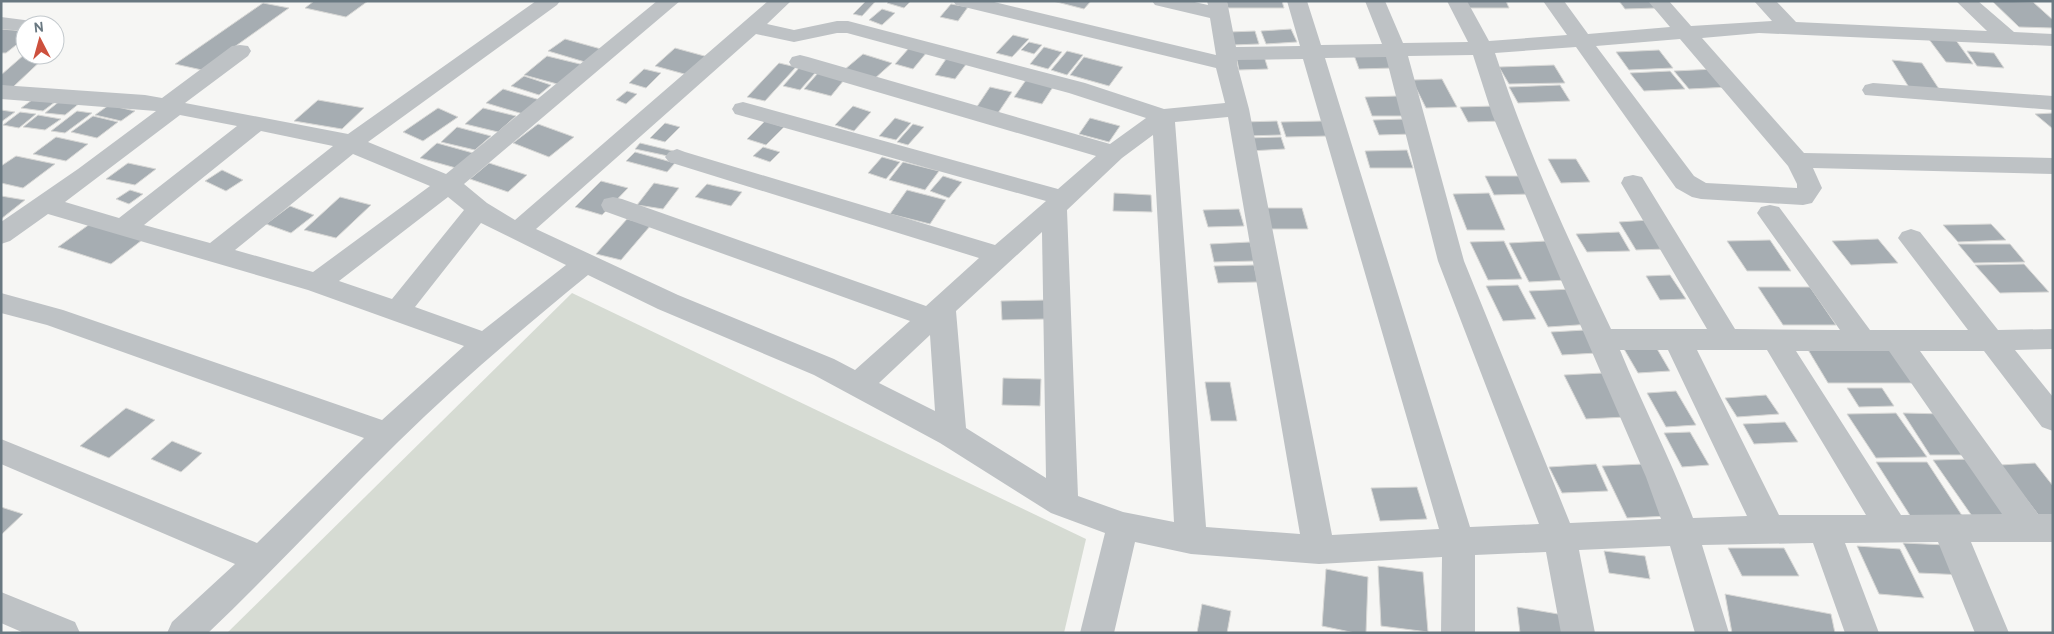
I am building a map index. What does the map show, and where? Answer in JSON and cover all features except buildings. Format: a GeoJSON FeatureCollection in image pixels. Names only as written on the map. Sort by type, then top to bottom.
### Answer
{"type":"FeatureCollection","features":[{"type":"Feature","properties":{"kind":"street"},"geometry":{"type":"LineString","coordinates":[[215,253],[350,144],[550,1]]}},
{"type":"Feature","properties":{"kind":"street"},"geometry":{"type":"LineString","coordinates":[[317,283],[449,184],[670,1]]}},
{"type":"Feature","properties":{"kind":"street"},"geometry":{"type":"LineString","coordinates":[[518,231],[782,1]]}},
{"type":"Feature","properties":{"kind":"street"},"geometry":{"type":"LineString","coordinates":[[963,1],[1227,59],[1312,52],[1482,48],[1579,39],[1788,27],[2053,40]]}},
{"type":"Feature","properties":{"kind":"street"},"geometry":{"type":"LineString","coordinates":[[1162,1],[1218,8],[1319,550]]}},
{"type":"Feature","properties":{"kind":"street"},"geometry":{"type":"LineString","coordinates":[[1297,1],[1459,543],[1458,633]]}},
{"type":"Feature","properties":{"kind":"street"},"geometry":{"type":"LineString","coordinates":[[1375,1],[1395,49],[1452,261],[1560,537],[1578,633]]}},
{"type":"Feature","properties":{"kind":"street"},"geometry":{"type":"LineString","coordinates":[[1458,1],[1482,48],[1503,114],[1567,264],[1602,338],[1620,385],[1662,477],[1682,532],[1712,633]]}},
{"type":"Feature","properties":{"kind":"street"},"geometry":{"type":"LineString","coordinates":[[1553,1],[1680,176],[1692,186],[1701,191],[1802,197],[1808,191],[1810,184],[1800,168],[1800,164],[1658,1]]}},
{"type":"Feature","properties":{"kind":"street"},"geometry":{"type":"LineString","coordinates":[[1764,1],[1788,27]]}},
{"type":"Feature","properties":{"kind":"street"},"geometry":{"type":"LineString","coordinates":[[1966,1],[2008,38]]}},
{"type":"Feature","properties":{"kind":"street"},"geometry":{"type":"LineString","coordinates":[[1,23],[15,24]]}},
{"type":"Feature","properties":{"kind":"street"},"geometry":{"type":"LineString","coordinates":[[752,27],[794,36],[837,27],[848,27],[1077,88],[1163,116],[1238,109]]}},
{"type":"Feature","properties":{"kind":"street"},"geometry":{"type":"LineString","coordinates":[[1,236],[45,205],[240,51]]}},
{"type":"Feature","properties":{"kind":"street"},"geometry":{"type":"LineString","coordinates":[[800,62],[1114,153]]}},
{"type":"Feature","properties":{"kind":"street"},"geometry":{"type":"LineString","coordinates":[[1873,90],[2053,103]]}},
{"type":"Feature","properties":{"kind":"street"},"geometry":{"type":"LineString","coordinates":[[1,92],[145,102],[336,138],[449,184],[478,209],[518,231],[668,302],[824,367],[951,434],[1062,504],[1123,526],[1191,540],[1319,550],[1560,537],[1770,529],[2042,528]]}},
{"type":"Feature","properties":{"kind":"street"},"geometry":{"type":"LineString","coordinates":[[743,109],[1058,203]]}},
{"type":"Feature","properties":{"kind":"street"},"geometry":{"type":"LineString","coordinates":[[858,385],[999,255],[1114,153],[1163,116]]}},
{"type":"Feature","properties":{"kind":"street"},"geometry":{"type":"LineString","coordinates":[[1163,116],[1191,540]]}},
{"type":"Feature","properties":{"kind":"street"},"geometry":{"type":"LineString","coordinates":[[124,227],[256,123]]}},
{"type":"Feature","properties":{"kind":"street"},"geometry":{"type":"LineString","coordinates":[[676,157],[999,255]]}},
{"type":"Feature","properties":{"kind":"street"},"geometry":{"type":"LineString","coordinates":[[1800,164],[1810,160],[2053,166]]}},
{"type":"Feature","properties":{"kind":"street"},"geometry":{"type":"LineString","coordinates":[[1633,183],[1727,339]]}},
{"type":"Feature","properties":{"kind":"street"},"geometry":{"type":"LineString","coordinates":[[1058,203],[1062,504]]}},
{"type":"Feature","properties":{"kind":"street"},"geometry":{"type":"LineString","coordinates":[[45,205],[317,283],[398,310],[486,343]]}},
{"type":"Feature","properties":{"kind":"street"},"geometry":{"type":"LineString","coordinates":[[613,205],[936,313]]}},
{"type":"Feature","properties":{"kind":"street"},"geometry":{"type":"LineString","coordinates":[[398,310],[478,209]]}},
{"type":"Feature","properties":{"kind":"street"},"geometry":{"type":"LineString","coordinates":[[1770,213],[1862,340]]}},
{"type":"Feature","properties":{"kind":"street"},"geometry":{"type":"LineString","coordinates":[[1911,238],[2053,419]]}},
{"type":"Feature","properties":{"kind":"street"},"geometry":{"type":"LineString","coordinates":[[184,633],[262,560],[387,434],[486,343],[586,263]]}},
{"type":"Feature","properties":{"kind":"street"},"geometry":{"type":"LineString","coordinates":[[1,304],[62,321],[387,434]]}},
{"type":"Feature","properties":{"kind":"street"},"geometry":{"type":"LineString","coordinates":[[936,313],[951,434]]}},
{"type":"Feature","properties":{"kind":"street"},"geometry":{"type":"LineString","coordinates":[[1602,338],[2053,339]]}},
{"type":"Feature","properties":{"kind":"street"},"geometry":{"type":"LineString","coordinates":[[1677,339],[1770,529]]}},
{"type":"Feature","properties":{"kind":"street"},"geometry":{"type":"LineString","coordinates":[[1774,339],[1892,529]]}},
{"type":"Feature","properties":{"kind":"street"},"geometry":{"type":"LineString","coordinates":[[1896,340],[2042,528]]}},
{"type":"Feature","properties":{"kind":"street"},"geometry":{"type":"LineString","coordinates":[[1,452],[262,560]]}},
{"type":"Feature","properties":{"kind":"street"},"geometry":{"type":"LineString","coordinates":[[1097,633],[1123,526]]}},
{"type":"Feature","properties":{"kind":"street"},"geometry":{"type":"LineString","coordinates":[[1824,529],[1862,633]]}},
{"type":"Feature","properties":{"kind":"street"},"geometry":{"type":"LineString","coordinates":[[1949,529],[1992,633]]}},
{"type":"Feature","properties":{"kind":"street"},"geometry":{"type":"LineString","coordinates":[[1,607],[63,633]]}},
{"type":"Feature","properties":{"kind":"shaded area"},"geometry":{"type":"Polygon","coordinates":[[[572,293],[1086,539],[1064,633],[227,633],[572,293]]]}}]}
